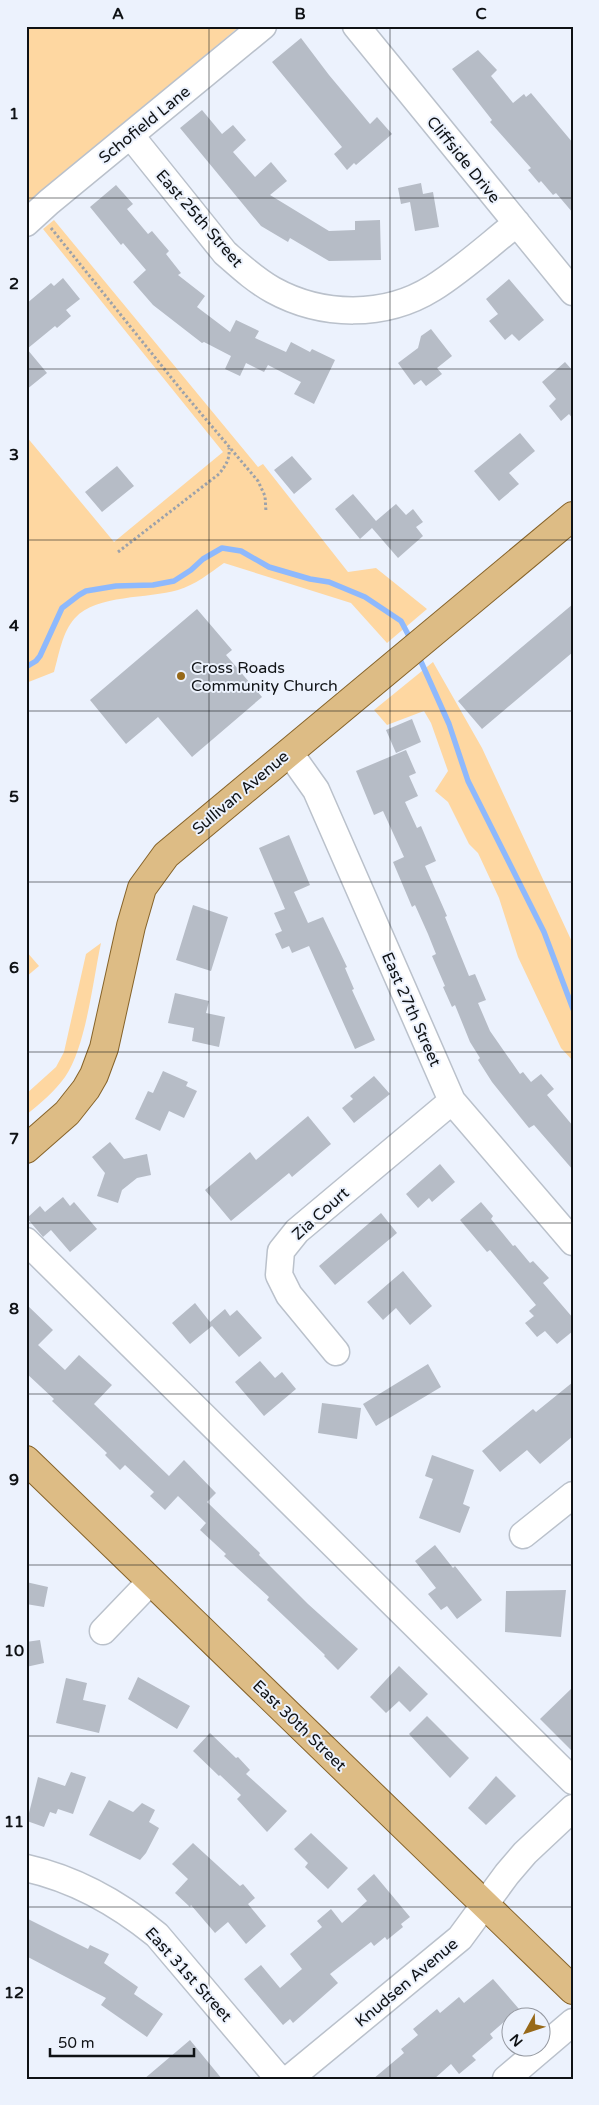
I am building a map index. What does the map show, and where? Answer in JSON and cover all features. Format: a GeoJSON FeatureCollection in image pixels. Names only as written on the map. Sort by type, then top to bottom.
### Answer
{"type":"FeatureCollection","features":[{"type":"Feature","properties":{"kind":"main road","name":"Sullivan Avenue"},"geometry":{"type":"LineString","coordinates":[[26,1148],[67,1113],[86,1089],[94,1075],[104,1048],[131,926],[142,888],[166,855],[573,516]]}},
{"type":"Feature","properties":{"kind":"main road","name":"East 30th Street"},"geometry":{"type":"LineString","coordinates":[[26,1460],[484,1906],[573,1990]]}},
{"type":"Feature","properties":{"kind":"street","name":"Schofield Lane"},"geometry":{"type":"LineString","coordinates":[[32,218],[263,26]]}},
{"type":"Feature","properties":{"kind":"street","name":"Cliffside Drive"},"geometry":{"type":"LineString","coordinates":[[356,26],[573,292]]}},
{"type":"Feature","properties":{"kind":"street","name":"East 25th Street"},"geometry":{"type":"LineString","coordinates":[[131,136],[226,253],[241,267],[274,291],[296,301],[324,308],[349,311],[369,310],[413,299],[452,275],[517,223]]}},
{"type":"Feature","properties":{"kind":"street","name":"East 27th Street"},"geometry":{"type":"LineString","coordinates":[[289,752],[316,790],[452,1100],[573,1242]]}},
{"type":"Feature","properties":{"kind":"street","name":"Zia Court"},"geometry":{"type":"LineString","coordinates":[[336,1352],[289,1295],[279,1275],[281,1251],[297,1230],[452,1100]]}},
{"type":"Feature","properties":{"kind":"street"},"geometry":{"type":"LineString","coordinates":[[26,1241],[573,1781]]}},
{"type":"Feature","properties":{"kind":"street"},"geometry":{"type":"LineString","coordinates":[[523,1535],[573,1495]]}},
{"type":"Feature","properties":{"kind":"street"},"geometry":{"type":"LineString","coordinates":[[103,1631],[151,1580]]}},
{"type":"Feature","properties":{"kind":"street","name":"Knudsen Avenue"},"geometry":{"type":"LineString","coordinates":[[289,2079],[460,1938],[525,1853],[573,1808]]}},
{"type":"Feature","properties":{"kind":"street","name":"East 31st Street"},"geometry":{"type":"LineString","coordinates":[[26,1868],[64,1879],[85,1888],[136,1918],[157,1934],[279,2079]]}},
{"type":"Feature","properties":{"kind":"street"},"geometry":{"type":"LineString","coordinates":[[506,2079],[573,2022]]}},
{"type":"Feature","properties":{"kind":"path"},"geometry":{"type":"LineString","coordinates":[[32,218],[258,481],[265,496],[266,512]]}},
{"type":"Feature","properties":{"kind":"path"},"geometry":{"type":"LineString","coordinates":[[118,552],[219,474],[227,464],[230,456],[229,446]]}},
{"type":"Feature","properties":{"kind":"shaded area"},"geometry":{"type":"Polygon","coordinates":[[[26,26],[240,26],[26,206],[26,26]]]}},
{"type":"Feature","properties":{"kind":"shaded area"},"geometry":{"type":"Polygon","coordinates":[[[54,220],[258,467],[263,464],[348,572],[376,568],[427,609],[387,643],[351,603],[224,563],[208,575],[184,588],[166,593],[109,601],[85,610],[75,618],[67,630],[54,672],[26,683],[26,436],[114,542],[223,452],[43,229],[54,220]]]}},
{"type":"Feature","properties":{"kind":"shaded area"},"geometry":{"type":"Polygon","coordinates":[[[433,662],[482,748],[573,944],[573,1061],[561,1048],[518,957],[499,898],[478,853],[469,844],[448,802],[435,791],[448,771],[431,723],[424,711],[387,725],[374,710],[433,662]]]}},
{"type":"Feature","properties":{"kind":"shaded area"},"geometry":{"type":"Polygon","coordinates":[[[101,943],[84,1031],[72,1064],[56,1088],[26,1115],[26,1094],[56,1067],[64,1052],[86,954],[101,943]]]}},
{"type":"Feature","properties":{"kind":"shaded area"},"geometry":{"type":"Polygon","coordinates":[[[26,951],[39,966],[26,977],[26,951]]]}},
{"type":"Feature","properties":{"kind":"building"},"geometry":{"type":"Polygon","coordinates":[[[301,38],[370,124],[377,117],[392,134],[356,165],[354,163],[347,170],[334,154],[342,147],[272,62],[301,38]]]}},
{"type":"Feature","properties":{"kind":"building"},"geometry":{"type":"Polygon","coordinates":[[[478,50],[497,70],[491,76],[513,103],[524,94],[526,97],[531,93],[573,143],[573,213],[556,193],[553,195],[528,170],[531,168],[490,122],[492,120],[452,69],[478,50]]]}},
{"type":"Feature","properties":{"kind":"building"},"geometry":{"type":"Polygon","coordinates":[[[202,110],[222,134],[233,125],[246,140],[233,152],[255,177],[271,162],[287,181],[270,195],[329,231],[355,230],[355,221],[380,220],[381,260],[329,261],[290,238],[288,242],[261,226],[180,128],[202,110]]]}},
{"type":"Feature","properties":{"kind":"building"},"geometry":{"type":"Polygon","coordinates":[[[421,183],[423,194],[433,192],[439,227],[415,231],[410,202],[401,204],[398,188],[421,183]]]}},
{"type":"Feature","properties":{"kind":"building"},"geometry":{"type":"Polygon","coordinates":[[[116,185],[133,204],[127,209],[148,234],[152,231],[169,251],[166,254],[181,273],[178,275],[205,296],[197,307],[230,332],[236,320],[259,331],[255,338],[286,352],[291,342],[310,352],[312,349],[335,360],[314,404],[294,394],[301,382],[268,365],[264,372],[246,363],[240,376],[225,369],[231,356],[204,342],[202,343],[153,305],[133,282],[146,270],[123,243],[121,245],[90,207],[116,185]]]}},
{"type":"Feature","properties":{"kind":"building"},"geometry":{"type":"Polygon","coordinates":[[[63,278],[80,299],[66,310],[71,316],[57,328],[55,326],[27,349],[47,373],[26,390],[26,304],[51,283],[54,286],[63,278]]]}},
{"type":"Feature","properties":{"kind":"building"},"geometry":{"type":"Polygon","coordinates":[[[509,279],[544,320],[519,341],[512,334],[505,340],[489,321],[498,314],[486,299],[509,279]]]}},
{"type":"Feature","properties":{"kind":"building"},"geometry":{"type":"Polygon","coordinates":[[[431,329],[452,356],[437,368],[442,374],[426,386],[421,380],[414,385],[398,363],[418,348],[421,336],[431,329]]]}},
{"type":"Feature","properties":{"kind":"building"},"geometry":{"type":"Polygon","coordinates":[[[565,362],[573,371],[573,419],[569,414],[561,421],[549,406],[556,399],[542,382],[565,362]]]}},
{"type":"Feature","properties":{"kind":"building"},"geometry":{"type":"Polygon","coordinates":[[[520,433],[535,451],[509,473],[519,484],[499,501],[474,471],[520,433]]]}},
{"type":"Feature","properties":{"kind":"building"},"geometry":{"type":"Polygon","coordinates":[[[292,456],[312,479],[294,494],[274,470],[292,456]]]}},
{"type":"Feature","properties":{"kind":"building"},"geometry":{"type":"Polygon","coordinates":[[[117,466],[134,486],[102,512],[85,492],[117,466]]]}},
{"type":"Feature","properties":{"kind":"building"},"geometry":{"type":"Polygon","coordinates":[[[353,494],[376,521],[396,504],[406,515],[413,509],[423,522],[416,527],[423,536],[398,558],[372,528],[360,539],[335,509],[353,494]]]}},
{"type":"Feature","properties":{"kind":"building"},"geometry":{"type":"Polygon","coordinates":[[[573,604],[573,652],[482,729],[458,701],[573,604]]]}},
{"type":"Feature","properties":{"kind":"building","name":"Cross Roads Community Church"},"geometry":{"type":"Polygon","coordinates":[[[197,609],[232,650],[226,655],[262,697],[192,757],[158,717],[126,744],[90,700],[197,609]]]}},
{"type":"Feature","properties":{"kind":"building"},"geometry":{"type":"Polygon","coordinates":[[[412,719],[421,742],[396,753],[386,730],[412,719]]]}},
{"type":"Feature","properties":{"kind":"building"},"geometry":{"type":"Polygon","coordinates":[[[406,750],[416,773],[409,776],[418,796],[405,802],[417,828],[421,826],[436,861],[425,866],[447,916],[445,917],[469,976],[475,974],[486,1000],[478,1003],[490,1031],[520,1074],[523,1072],[531,1082],[541,1074],[554,1089],[547,1095],[573,1126],[573,1170],[534,1125],[529,1128],[492,1082],[478,1060],[480,1058],[470,1042],[455,1005],[452,1007],[443,987],[445,986],[432,956],[436,954],[428,934],[415,905],[412,907],[393,862],[404,857],[383,811],[374,815],[356,771],[406,750]]]}},
{"type":"Feature","properties":{"kind":"building"},"geometry":{"type":"Polygon","coordinates":[[[289,835],[310,885],[294,892],[308,923],[323,917],[347,967],[345,968],[354,989],[352,990],[375,1040],[355,1049],[309,946],[292,953],[289,946],[282,949],[275,934],[282,931],[274,913],[285,909],[259,848],[289,835]]]}},
{"type":"Feature","properties":{"kind":"building"},"geometry":{"type":"Polygon","coordinates":[[[193,905],[228,917],[211,971],[176,960],[193,905]]]}},
{"type":"Feature","properties":{"kind":"building"},"geometry":{"type":"Polygon","coordinates":[[[175,993],[209,1001],[206,1013],[225,1017],[219,1047],[192,1041],[194,1028],[168,1023],[175,993]]]}},
{"type":"Feature","properties":{"kind":"building"},"geometry":{"type":"Polygon","coordinates":[[[163,1071],[188,1082],[186,1086],[197,1091],[184,1118],[169,1111],[160,1131],[135,1119],[148,1091],[153,1093],[163,1071]]]}},
{"type":"Feature","properties":{"kind":"building"},"geometry":{"type":"Polygon","coordinates":[[[374,1076],[390,1094],[354,1123],[342,1108],[353,1099],[350,1096],[374,1076]]]}},
{"type":"Feature","properties":{"kind":"building"},"geometry":{"type":"Polygon","coordinates":[[[308,1116],[331,1144],[292,1177],[289,1173],[231,1221],[205,1190],[250,1152],[256,1160],[308,1116]]]}},
{"type":"Feature","properties":{"kind":"building"},"geometry":{"type":"Polygon","coordinates":[[[110,1142],[124,1159],[147,1154],[151,1175],[137,1178],[122,1190],[118,1203],[97,1196],[105,1173],[92,1157],[110,1142]]]}},
{"type":"Feature","properties":{"kind":"building"},"geometry":{"type":"Polygon","coordinates":[[[440,1164],[455,1182],[432,1202],[429,1198],[418,1208],[406,1194],[440,1164]]]}},
{"type":"Feature","properties":{"kind":"building"},"geometry":{"type":"Polygon","coordinates":[[[63,1197],[70,1206],[74,1202],[97,1229],[70,1252],[51,1230],[43,1237],[27,1218],[40,1206],[45,1212],[63,1197]]]}},
{"type":"Feature","properties":{"kind":"building"},"geometry":{"type":"Polygon","coordinates":[[[481,1202],[493,1216],[491,1219],[513,1246],[515,1245],[530,1263],[533,1261],[549,1278],[543,1283],[573,1318],[573,1331],[557,1344],[545,1331],[537,1337],[525,1323],[534,1316],[529,1311],[536,1305],[490,1250],[487,1252],[460,1220],[481,1202]]]}},
{"type":"Feature","properties":{"kind":"building"},"geometry":{"type":"Polygon","coordinates":[[[381,1213],[397,1233],[335,1285],[319,1266],[381,1213]]]}},
{"type":"Feature","properties":{"kind":"building"},"geometry":{"type":"Polygon","coordinates":[[[403,1271],[432,1306],[410,1325],[396,1308],[383,1320],[367,1302],[403,1271]]]}},
{"type":"Feature","properties":{"kind":"building"},"geometry":{"type":"Polygon","coordinates":[[[195,1303],[210,1322],[225,1309],[230,1316],[237,1310],[262,1338],[239,1357],[212,1326],[190,1344],[172,1323],[195,1303]]]}},
{"type":"Feature","properties":{"kind":"building"},"geometry":{"type":"Polygon","coordinates":[[[26,1304],[53,1330],[38,1345],[65,1370],[79,1355],[112,1385],[94,1404],[169,1476],[184,1460],[216,1493],[207,1502],[260,1553],[259,1555],[308,1604],[358,1649],[338,1670],[325,1655],[267,1600],[269,1597],[224,1556],[226,1554],[200,1530],[206,1523],[178,1496],[165,1510],[150,1496],[154,1492],[125,1465],[120,1470],[105,1455],[107,1453],[52,1401],[54,1399],[26,1373],[26,1304]]]}},
{"type":"Feature","properties":{"kind":"building"},"geometry":{"type":"Polygon","coordinates":[[[260,1361],[275,1378],[282,1372],[296,1389],[264,1416],[235,1382],[260,1361]]]}},
{"type":"Feature","properties":{"kind":"building"},"geometry":{"type":"Polygon","coordinates":[[[428,1364],[441,1387],[376,1426],[363,1404],[428,1364]]]}},
{"type":"Feature","properties":{"kind":"building"},"geometry":{"type":"Polygon","coordinates":[[[573,1382],[573,1436],[540,1464],[527,1450],[500,1472],[482,1451],[533,1409],[536,1412],[573,1382]]]}},
{"type":"Feature","properties":{"kind":"building"},"geometry":{"type":"Polygon","coordinates":[[[322,1403],[361,1408],[357,1439],[318,1433],[322,1403]]]}},
{"type":"Feature","properties":{"kind":"building"},"geometry":{"type":"Polygon","coordinates":[[[432,1455],[474,1470],[463,1504],[470,1507],[460,1533],[419,1518],[433,1479],[425,1476],[432,1455]]]}},
{"type":"Feature","properties":{"kind":"building"},"geometry":{"type":"Polygon","coordinates":[[[435,1545],[453,1568],[455,1566],[482,1600],[457,1619],[447,1606],[441,1610],[428,1594],[436,1588],[415,1561],[435,1545]]]}},
{"type":"Feature","properties":{"kind":"building"},"geometry":{"type":"Polygon","coordinates":[[[26,1582],[48,1587],[44,1607],[26,1604],[26,1582]]]}},
{"type":"Feature","properties":{"kind":"building"},"geometry":{"type":"Polygon","coordinates":[[[566,1590],[561,1637],[505,1632],[506,1591],[566,1590]]]}},
{"type":"Feature","properties":{"kind":"building"},"geometry":{"type":"Polygon","coordinates":[[[40,1640],[44,1663],[26,1667],[26,1642],[40,1640]]]}},
{"type":"Feature","properties":{"kind":"building"},"geometry":{"type":"Polygon","coordinates":[[[399,1666],[428,1694],[410,1712],[399,1701],[386,1713],[370,1697],[399,1666]]]}},
{"type":"Feature","properties":{"kind":"building"},"geometry":{"type":"Polygon","coordinates":[[[138,1677],[190,1706],[177,1729],[128,1699],[138,1677]]]}},
{"type":"Feature","properties":{"kind":"building"},"geometry":{"type":"Polygon","coordinates":[[[66,1678],[87,1683],[83,1700],[106,1705],[99,1733],[56,1723],[66,1678]]]}},
{"type":"Feature","properties":{"kind":"building"},"geometry":{"type":"Polygon","coordinates":[[[573,1687],[573,1752],[540,1719],[573,1687]]]}},
{"type":"Feature","properties":{"kind":"building"},"geometry":{"type":"Polygon","coordinates":[[[427,1716],[469,1758],[450,1778],[409,1734],[427,1716]]]}},
{"type":"Feature","properties":{"kind":"building"},"geometry":{"type":"Polygon","coordinates":[[[210,1733],[250,1770],[246,1774],[287,1811],[267,1832],[237,1799],[241,1795],[193,1751],[210,1733]]]}},
{"type":"Feature","properties":{"kind":"building"},"geometry":{"type":"Polygon","coordinates":[[[71,1772],[86,1777],[73,1814],[58,1809],[56,1814],[50,1812],[44,1827],[27,1821],[38,1777],[65,1786],[71,1772]]]}},
{"type":"Feature","properties":{"kind":"building"},"geometry":{"type":"Polygon","coordinates":[[[496,1776],[516,1796],[486,1825],[468,1808],[496,1776]]]}},
{"type":"Feature","properties":{"kind":"building"},"geometry":{"type":"Polygon","coordinates":[[[109,1800],[133,1812],[142,1803],[155,1810],[149,1822],[159,1828],[146,1853],[140,1860],[89,1835],[109,1800]]]}},
{"type":"Feature","properties":{"kind":"building"},"geometry":{"type":"Polygon","coordinates":[[[311,1833],[348,1868],[328,1889],[305,1867],[308,1863],[294,1849],[311,1833]]]}},
{"type":"Feature","properties":{"kind":"building"},"geometry":{"type":"Polygon","coordinates":[[[193,1843],[240,1886],[243,1884],[255,1898],[248,1904],[266,1926],[246,1944],[228,1922],[215,1933],[191,1905],[190,1907],[175,1893],[188,1879],[172,1864],[193,1843]]]}},
{"type":"Feature","properties":{"kind":"building"},"geometry":{"type":"Polygon","coordinates":[[[374,1874],[410,1917],[401,1924],[403,1927],[387,1940],[385,1937],[374,1946],[371,1942],[330,1974],[338,1983],[293,2023],[290,2019],[283,2025],[244,1979],[261,1965],[280,1988],[302,1969],[290,1954],[322,1927],[317,1921],[331,1909],[342,1923],[367,1901],[357,1889],[374,1874]]]}},
{"type":"Feature","properties":{"kind":"building"},"geometry":{"type":"Polygon","coordinates":[[[26,1918],[88,1949],[90,1945],[109,1954],[104,1963],[138,1987],[134,1994],[163,2014],[147,2037],[101,2005],[106,1998],[26,1956],[26,1918]]]}},
{"type":"Feature","properties":{"kind":"building"},"geometry":{"type":"Polygon","coordinates":[[[493,1979],[518,2008],[502,2008],[502,2024],[490,2034],[493,2038],[472,2056],[476,2060],[459,2074],[451,2064],[434,2079],[373,2079],[404,2053],[401,2049],[418,2035],[413,2029],[437,2009],[440,2013],[459,1997],[464,2003],[493,1979]]]}},
{"type":"Feature","properties":{"kind":"building"},"geometry":{"type":"Polygon","coordinates":[[[190,2040],[222,2079],[144,2079],[170,2057],[190,2040]]]}},
{"type":"Feature","properties":{"kind":"waterway"},"geometry":{"type":"LineString","coordinates":[[26,667],[40,656],[62,608],[79,595],[86,591],[116,586],[153,585],[174,581],[191,570],[203,559],[222,548],[241,551],[269,567],[310,579],[329,582],[365,597],[401,621],[411,640]]}},
{"type":"Feature","properties":{"kind":"waterway"},"geometry":{"type":"LineString","coordinates":[[418,655],[449,724],[468,781],[544,932],[573,1009]]}},
{"type":"Feature","properties":{"kind":"place","name":"Cross Roads Community Church"},"geometry":{"type":"Point","coordinates":[181,676]}}]}
